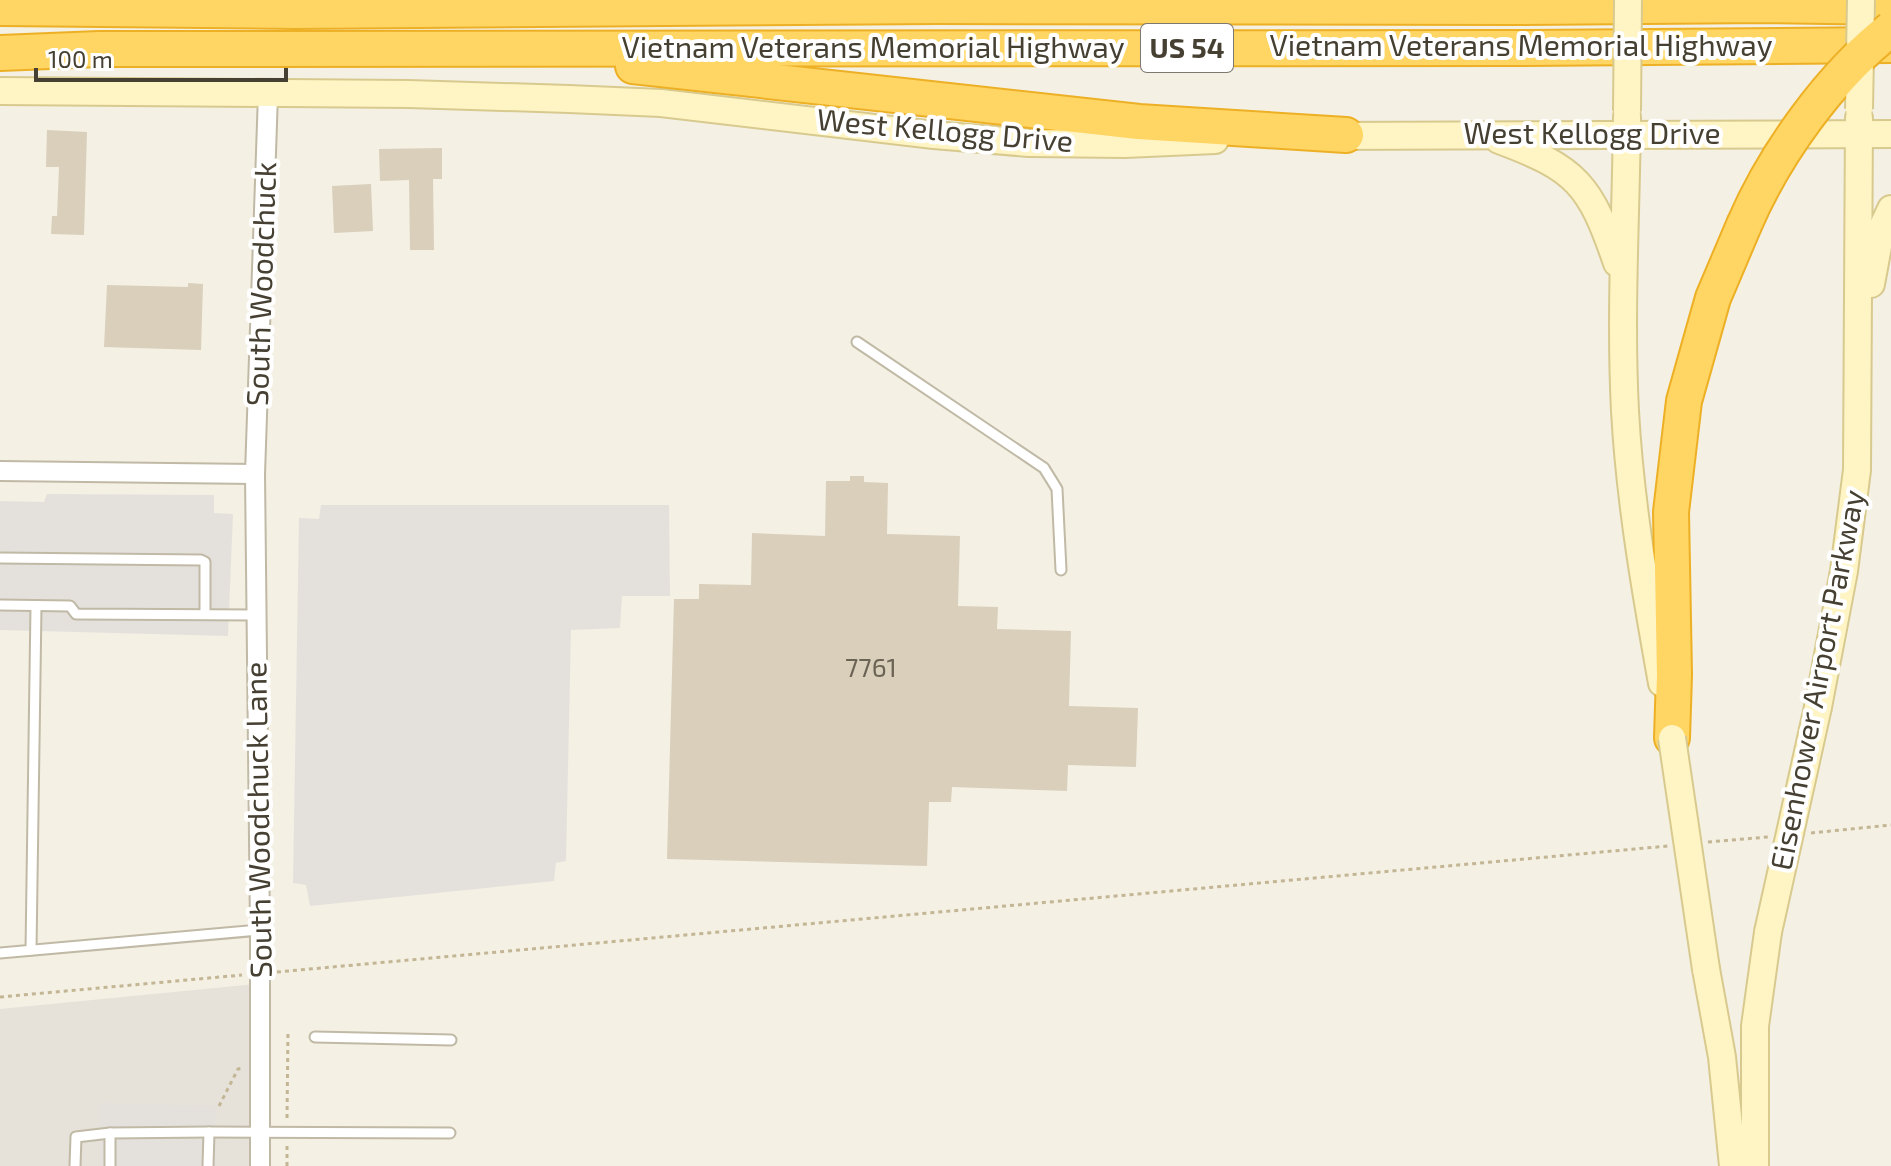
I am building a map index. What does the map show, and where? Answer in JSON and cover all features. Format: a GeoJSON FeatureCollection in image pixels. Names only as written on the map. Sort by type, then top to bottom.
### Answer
{"type":"FeatureCollection","features":[{"type":"Feature","properties":{"kind":"highway"},"geometry":{"type":"LineString","coordinates":[[296,11],[432,0]]}},
{"type":"Feature","properties":{"kind":"highway","name":"Vietnam Veterans Memorial Highway"},"geometry":{"type":"LineString","coordinates":[[0,8],[296,11],[1000,6],[1891,7]]}},
{"type":"Feature","properties":{"kind":"highway"},"geometry":{"type":"LineString","coordinates":[[1672,738],[1671,512],[1684,401],[1713,298],[1761,189],[1817,104],[1852,63],[1891,29]]}},
{"type":"Feature","properties":{"kind":"highway","name":"Vietnam Veterans Memorial Highway"},"geometry":{"type":"LineString","coordinates":[[0,53],[99,49],[1891,45]]}},
{"type":"Feature","properties":{"kind":"highway"},"geometry":{"type":"LineString","coordinates":[[482,48],[1139,122],[1346,135]]}},
{"type":"Feature","properties":{"kind":"main road"},"geometry":{"type":"LineString","coordinates":[[1628,0],[1625,411],[1642,562],[1722,1057],[1733,1166]]}},
{"type":"Feature","properties":{"kind":"main road","name":"Eisenhower Airport Parkway"},"geometry":{"type":"LineString","coordinates":[[1755,1166],[1755,1026],[1768,932],[1818,707],[1851,525],[1857,470],[1861,0]]}},
{"type":"Feature","properties":{"kind":"main road","name":"West Kellogg Drive"},"geometry":{"type":"LineString","coordinates":[[0,91],[409,94],[661,103],[1029,143],[1125,144],[1346,135],[1484,135],[1627,122],[1859,122],[1891,134]]}},
{"type":"Feature","properties":{"kind":"main road"},"geometry":{"type":"LineString","coordinates":[[1484,135],[1540,155],[1564,169],[1584,188],[1597,209],[1619,268],[1624,308]]}},
{"type":"Feature","properties":{"kind":"main road"},"geometry":{"type":"LineString","coordinates":[[1860,371],[1874,263],[1881,230],[1891,209]]}},
{"type":"Feature","properties":{"kind":"street","name":"South Woodchuck"},"geometry":{"type":"LineString","coordinates":[[255,474],[268,94]]}},
{"type":"Feature","properties":{"kind":"street"},"geometry":{"type":"LineString","coordinates":[[0,471],[255,474]]}},
{"type":"Feature","properties":{"kind":"street","name":"South Woodchuck Lane"},"geometry":{"type":"LineString","coordinates":[[255,474],[260,1166]]}},
{"type":"Feature","properties":{"kind":"lane"},"geometry":{"type":"LineString","coordinates":[[857,342],[1044,468],[1057,489],[1061,570]]}},
{"type":"Feature","properties":{"kind":"lane"},"geometry":{"type":"LineString","coordinates":[[0,558],[201,560],[205,562],[205,614]]}},
{"type":"Feature","properties":{"kind":"lane"},"geometry":{"type":"LineString","coordinates":[[0,605],[70,606],[76,614],[256,615]]}},
{"type":"Feature","properties":{"kind":"lane"},"geometry":{"type":"LineString","coordinates":[[31,950],[36,606]]}},
{"type":"Feature","properties":{"kind":"lane"},"geometry":{"type":"LineString","coordinates":[[0,953],[260,930]]}},
{"type":"Feature","properties":{"kind":"lane"},"geometry":{"type":"LineString","coordinates":[[315,1037],[451,1040]]}},
{"type":"Feature","properties":{"kind":"lane"},"geometry":{"type":"LineString","coordinates":[[208,1166],[209,1132]]}},
{"type":"Feature","properties":{"kind":"lane"},"geometry":{"type":"LineString","coordinates":[[75,1166],[76,1137],[110,1133],[450,1133]]}},
{"type":"Feature","properties":{"kind":"lane"},"geometry":{"type":"LineString","coordinates":[[110,1133],[110,1166]]}},
{"type":"Feature","properties":{"kind":"path"},"geometry":{"type":"LineString","coordinates":[[1812,833],[1891,825]]}},
{"type":"Feature","properties":{"kind":"path"},"geometry":{"type":"LineString","coordinates":[[1701,843],[1780,836]]}},
{"type":"Feature","properties":{"kind":"path"},"geometry":{"type":"LineString","coordinates":[[0,997],[1669,846]]}},
{"type":"Feature","properties":{"kind":"path"},"geometry":{"type":"LineString","coordinates":[[287,1166],[288,1030]]}},
{"type":"Feature","properties":{"kind":"shaded area"},"geometry":{"type":"Polygon","coordinates":[[[47,494],[214,495],[214,513],[233,514],[228,636],[0,630],[0,501],[44,502],[47,494]]]}},
{"type":"Feature","properties":{"kind":"shaded area"},"geometry":{"type":"Polygon","coordinates":[[[321,505],[669,505],[670,596],[622,596],[620,628],[571,630],[566,861],[556,863],[554,881],[310,906],[306,885],[293,883],[299,518],[319,519],[321,505]]]}},
{"type":"Feature","properties":{"kind":"shaded area"},"geometry":{"type":"Polygon","coordinates":[[[265,983],[262,1166],[0,1166],[0,1009],[265,983]]]}},
{"type":"Feature","properties":{"kind":"shaded area"},"geometry":{"type":"Polygon","coordinates":[[[99,1103],[215,1106],[216,1166],[100,1166],[99,1103]]]}},
{"type":"Feature","properties":{"kind":"building"},"geometry":{"type":"Polygon","coordinates":[[[47,130],[87,132],[84,235],[51,234],[52,216],[57,216],[59,167],[46,167],[47,130]]]}},
{"type":"Feature","properties":{"kind":"building"},"geometry":{"type":"Polygon","coordinates":[[[442,148],[442,179],[433,179],[434,250],[410,250],[409,180],[380,181],[379,149],[442,148]]]}},
{"type":"Feature","properties":{"kind":"building"},"geometry":{"type":"Polygon","coordinates":[[[371,184],[373,231],[334,233],[332,186],[371,184]]]}},
{"type":"Feature","properties":{"kind":"building"},"geometry":{"type":"Polygon","coordinates":[[[188,283],[203,284],[201,350],[104,347],[107,285],[188,287],[188,283]]]}},
{"type":"Feature","properties":{"kind":"building"},"geometry":{"type":"Polygon","coordinates":[[[850,476],[864,476],[864,482],[888,483],[887,534],[960,536],[958,606],[998,607],[997,629],[1071,631],[1069,706],[1138,708],[1136,767],[1068,765],[1067,791],[952,787],[951,802],[929,802],[927,866],[667,859],[674,599],[699,599],[699,584],[751,585],[752,533],[825,536],[826,481],[850,481],[850,476]]]}}]}
